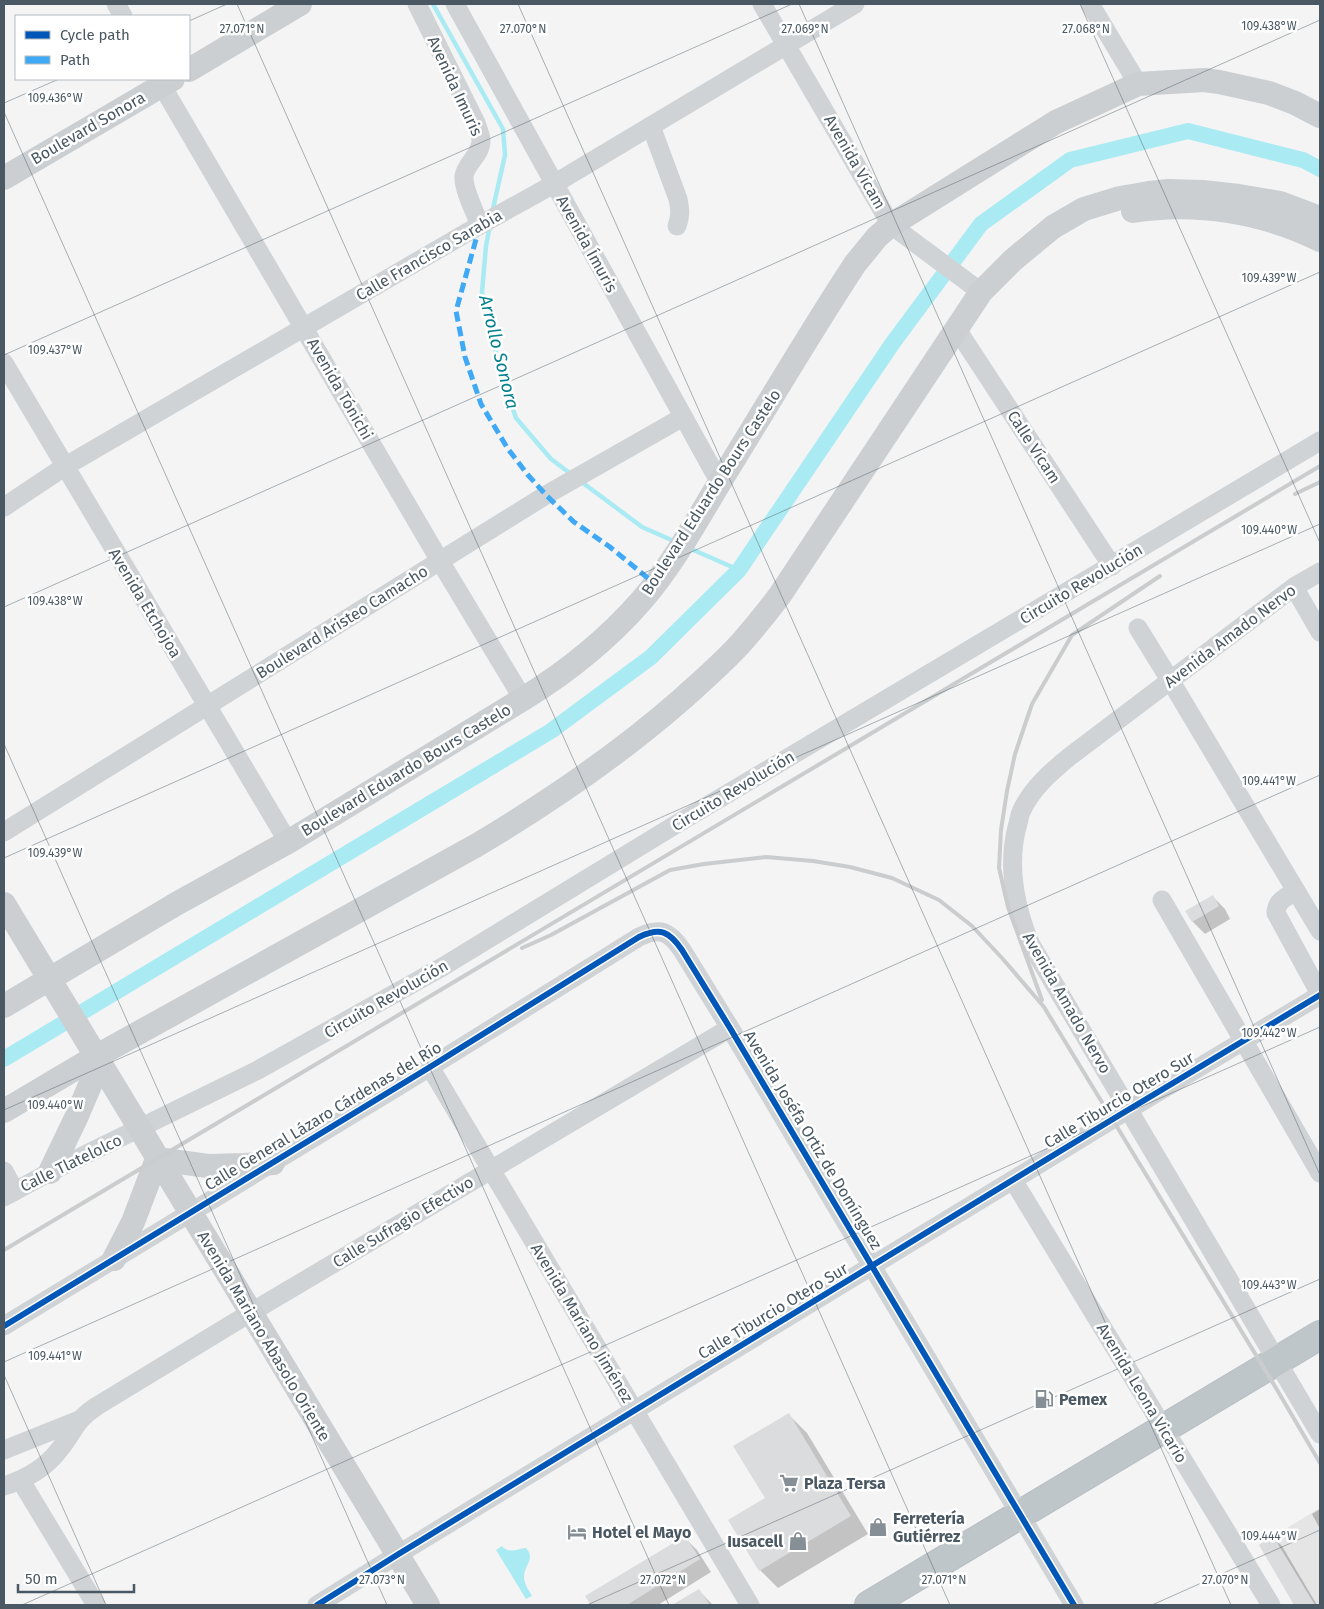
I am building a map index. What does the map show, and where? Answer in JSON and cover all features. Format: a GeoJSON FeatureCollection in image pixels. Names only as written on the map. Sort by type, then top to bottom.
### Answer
{"type":"FeatureCollection","features":[{"type":"Feature","properties":{"kind":"highway"},"geometry":{"type":"LineString","coordinates":[[869,1605],[1320,1335]]}},
{"type":"Feature","properties":{"kind":"main road"},"geometry":{"type":"LineString","coordinates":[[190,69],[300,4]]}},
{"type":"Feature","properties":{"kind":"main road"},"geometry":{"type":"LineString","coordinates":[[1204,80],[1244,79],[1276,84],[1320,99]]}},
{"type":"Feature","properties":{"kind":"main road","name":"Boulevard Eduardo Bours Castelo"},"geometry":{"type":"LineString","coordinates":[[4,1006],[51,985],[176,904],[288,842],[539,689],[587,653],[630,613],[655,584],[720,483],[855,264],[877,237],[1056,122],[1138,84],[1204,80],[1219,82],[1269,93],[1295,103],[1320,116]]}},
{"type":"Feature","properties":{"kind":"main road","name":"Boulevard Sonora"},"geometry":{"type":"LineString","coordinates":[[4,178],[164,81]]}},
{"type":"Feature","properties":{"kind":"main road"},"geometry":{"type":"LineString","coordinates":[[4,1111],[94,1054],[493,835],[583,778],[650,726],[720,665],[741,643],[780,594],[956,328],[976,289],[1053,227],[1084,209],[1120,198],[1168,191],[1203,192],[1280,203],[1320,218]]}},
{"type":"Feature","properties":{"kind":"main road"},"geometry":{"type":"LineString","coordinates":[[1053,227],[1090,218],[1152,208],[1193,207],[1259,217],[1299,229],[1320,240]]}},
{"type":"Feature","properties":{"kind":"main road","name":"Avenida Mariano Abasolo Oriente"},"geometry":{"type":"LineString","coordinates":[[4,904],[51,985],[428,1605]]}},
{"type":"Feature","properties":{"kind":"main road"},"geometry":{"type":"LineString","coordinates":[[50,1172],[76,1118],[94,1054]]}},
{"type":"Feature","properties":{"kind":"main road"},"geometry":{"type":"LineString","coordinates":[[114,1259],[134,1222],[157,1159],[208,1166],[273,1163]]}},
{"type":"Feature","properties":{"kind":"street"},"geometry":{"type":"LineString","coordinates":[[116,4],[122,15]]}},
{"type":"Feature","properties":{"kind":"street","name":"Avenida Imuris"},"geometry":{"type":"LineString","coordinates":[[416,4],[480,134],[481,143],[468,165],[464,177],[466,188],[480,225]]}},
{"type":"Feature","properties":{"kind":"street","name":"Avenida Ímuris"},"geometry":{"type":"LineString","coordinates":[[455,4],[720,483]]}},
{"type":"Feature","properties":{"kind":"street","name":"Avenida Vícam"},"geometry":{"type":"LineString","coordinates":[[762,4],[895,227],[976,289]]}},
{"type":"Feature","properties":{"kind":"street","name":"Calle Francisco Sarabia"},"geometry":{"type":"LineString","coordinates":[[4,507],[64,466],[554,184],[855,4]]}},
{"type":"Feature","properties":{"kind":"street"},"geometry":{"type":"LineString","coordinates":[[1090,4],[1138,84]]}},
{"type":"Feature","properties":{"kind":"street","name":"Avenida Tónichi"},"geometry":{"type":"LineString","coordinates":[[164,81],[304,327],[440,561],[523,699]]}},
{"type":"Feature","properties":{"kind":"street"},"geometry":{"type":"LineString","coordinates":[[650,126],[678,199],[680,219],[677,226]]}},
{"type":"Feature","properties":{"kind":"street","name":"Calle Vícam"},"geometry":{"type":"LineString","coordinates":[[956,328],[1112,566]]}},
{"type":"Feature","properties":{"kind":"street","name":"Avenida Etchojoa"},"geometry":{"type":"LineString","coordinates":[[4,363],[288,842]]}},
{"type":"Feature","properties":{"kind":"street","name":"Boulevard Aristeo Camacho"},"geometry":{"type":"LineString","coordinates":[[4,832],[546,495],[683,417]]}},
{"type":"Feature","properties":{"kind":"street","name":"Circuito Revolución"},"geometry":{"type":"LineString","coordinates":[[139,1130],[258,1070],[436,971],[684,820],[1320,441]]}},
{"type":"Feature","properties":{"kind":"street","name":"Avenida Amado Nervo"},"geometry":{"type":"LineString","coordinates":[[1320,572],[1294,587],[1069,757],[1048,776],[1034,792],[1021,812],[1015,835],[1012,877],[1022,924],[1030,943],[1320,1434]]}},
{"type":"Feature","properties":{"kind":"street"},"geometry":{"type":"LineString","coordinates":[[1294,587],[1320,632]]}},
{"type":"Feature","properties":{"kind":"street"},"geometry":{"type":"LineString","coordinates":[[1138,628],[1320,931]]}},
{"type":"Feature","properties":{"kind":"street"},"geometry":{"type":"LineString","coordinates":[[1296,891],[1281,900],[1276,907],[1276,913],[1320,995]]}},
{"type":"Feature","properties":{"kind":"street"},"geometry":{"type":"LineString","coordinates":[[1162,900],[1320,1173]]}},
{"type":"Feature","properties":{"kind":"street","name":"Avenida Joséfa Ortiz de Domínguez"},"geometry":{"type":"LineString","coordinates":[[656,931],[666,933],[674,939],[730,1028],[1074,1605]]}},
{"type":"Feature","properties":{"kind":"street","name":"Calle General Lázaro Cárdenas del Río"},"geometry":{"type":"LineString","coordinates":[[4,1326],[430,1067],[639,937],[656,931]]}},
{"type":"Feature","properties":{"kind":"street","name":"Calle Tiburcio Otero Sur"},"geometry":{"type":"LineString","coordinates":[[317,1605],[1128,1110],[1320,995]]}},
{"type":"Feature","properties":{"kind":"street","name":"Calle Sufragio Efectivo"},"geometry":{"type":"LineString","coordinates":[[13,1483],[42,1468],[54,1457],[79,1420],[97,1406],[730,1028]]}},
{"type":"Feature","properties":{"kind":"street","name":"Avenida Maríano Jiménez"},"geometry":{"type":"LineString","coordinates":[[430,1067],[750,1605]]}},
{"type":"Feature","properties":{"kind":"street","name":"Calle Tlatelolco"},"geometry":{"type":"LineString","coordinates":[[9,1194],[50,1172],[139,1130]]}},
{"type":"Feature","properties":{"kind":"street"},"geometry":{"type":"LineString","coordinates":[[4,1171],[9,1194]]}},
{"type":"Feature","properties":{"kind":"street","name":"Avenida Leona Vicario"},"geometry":{"type":"LineString","coordinates":[[1013,1180],[1271,1605]]}},
{"type":"Feature","properties":{"kind":"street","name":"Calle Sufragio Efectivo"},"geometry":{"type":"LineString","coordinates":[[4,1450],[79,1420]]}},
{"type":"Feature","properties":{"kind":"street"},"geometry":{"type":"LineString","coordinates":[[13,1483],[96,1605]]}},
{"type":"Feature","properties":{"kind":"shaded area"},"geometry":{"type":"Polygon","coordinates":[[[1320,1508],[1320,1605],[1295,1605],[1259,1545],[1320,1508]]]}},
{"type":"Feature","properties":{"kind":"water"},"geometry":{"type":"Polygon","coordinates":[[[502,1546],[507,1550],[526,1548],[529,1552],[530,1559],[524,1577],[532,1596],[526,1599],[496,1550],[502,1546]]]}},
{"type":"Feature","properties":{"kind":"building"},"geometry":{"type":"Polygon","coordinates":[[[1213,895],[1219,906],[1192,922],[1185,911],[1213,895]]]}},
{"type":"Feature","properties":{"kind":"building"},"geometry":{"type":"Polygon","coordinates":[[[789,1413],[851,1516],[759,1571],[728,1520],[765,1498],[733,1446],[789,1413]]]}},
{"type":"Feature","properties":{"kind":"building"},"geometry":{"type":"Polygon","coordinates":[[[685,1536],[700,1559],[627,1605],[591,1605],[585,1596],[685,1536]]]}},
{"type":"Feature","properties":{"kind":"building"},"geometry":{"type":"Polygon","coordinates":[[[1273,1536],[1315,1605],[1294,1605],[1259,1545],[1273,1536]]]}},
{"type":"Feature","properties":{"kind":"building"},"geometry":{"type":"Polygon","coordinates":[[[699,1589],[710,1605],[672,1605],[699,1589]]]}},
{"type":"Feature","properties":{"kind":"waterway","name":"Arrollo Sonora"},"geometry":{"type":"LineString","coordinates":[[433,4],[503,129],[505,155],[492,213]]}},
{"type":"Feature","properties":{"kind":"waterway"},"geometry":{"type":"LineString","coordinates":[[4,1059],[551,731],[651,657],[739,570],[892,344],[981,224],[1070,160],[1188,131],[1303,160],[1320,169]]}},
{"type":"Feature","properties":{"kind":"waterway","name":"Arrollo Sonora"},"geometry":{"type":"LineString","coordinates":[[490,225],[482,292],[500,371],[516,418],[551,459],[571,474]]}},
{"type":"Feature","properties":{"kind":"waterway","name":"Arrollo Sonora"},"geometry":{"type":"LineString","coordinates":[[579,480],[642,527],[676,542]]}},
{"type":"Feature","properties":{"kind":"waterway","name":"Arrollo Sonora"},"geometry":{"type":"LineString","coordinates":[[689,548],[739,570]]}},
{"type":"Feature","properties":{"kind":"railway"},"geometry":{"type":"LineString","coordinates":[[4,1250],[1320,466]]}},
{"type":"Feature","properties":{"kind":"railway"},"geometry":{"type":"LineString","coordinates":[[1295,494],[1320,482]]}},
{"type":"Feature","properties":{"kind":"railway"},"geometry":{"type":"LineString","coordinates":[[1042,1000],[1008,907],[999,868],[1001,830],[1015,754],[1032,704],[1072,635],[1160,576]]}},
{"type":"Feature","properties":{"kind":"railway"},"geometry":{"type":"LineString","coordinates":[[522,948],[551,935],[670,870],[704,864],[766,857],[813,861],[850,867],[892,878],[939,900],[972,926],[1044,1007],[1320,1463]]}},
{"type":"Feature","properties":{"kind":"marked path"},"geometry":{"type":"LineString","coordinates":[[480,225],[456,311],[465,357],[481,404],[508,449],[546,495],[574,522],[610,547],[655,584]]}},
{"type":"Feature","properties":{"kind":"cycle path"},"geometry":{"type":"LineString","coordinates":[[4,1326],[430,1067],[639,937],[653,932],[664,933],[673,939],[682,950],[730,1028],[1074,1605]]}},
{"type":"Feature","properties":{"kind":"cycle path"},"geometry":{"type":"LineString","coordinates":[[317,1605],[1113,1119],[1320,995]]}},
{"type":"Feature","properties":{"kind":"place","name":"Pemex"},"geometry":{"type":"Point","coordinates":[1044,1399]}},
{"type":"Feature","properties":{"kind":"place","name":"Plaza Tersa"},"geometry":{"type":"Point","coordinates":[789,1483]}},
{"type":"Feature","properties":{"kind":"place","name":"Ferretería Gutiérrez"},"geometry":{"type":"Point","coordinates":[878,1527]}},
{"type":"Feature","properties":{"kind":"place","name":"Hotel el Mayo"},"geometry":{"type":"Point","coordinates":[577,1532]}},
{"type":"Feature","properties":{"kind":"place","name":"Iusacell"},"geometry":{"type":"Point","coordinates":[798,1541]}}]}
